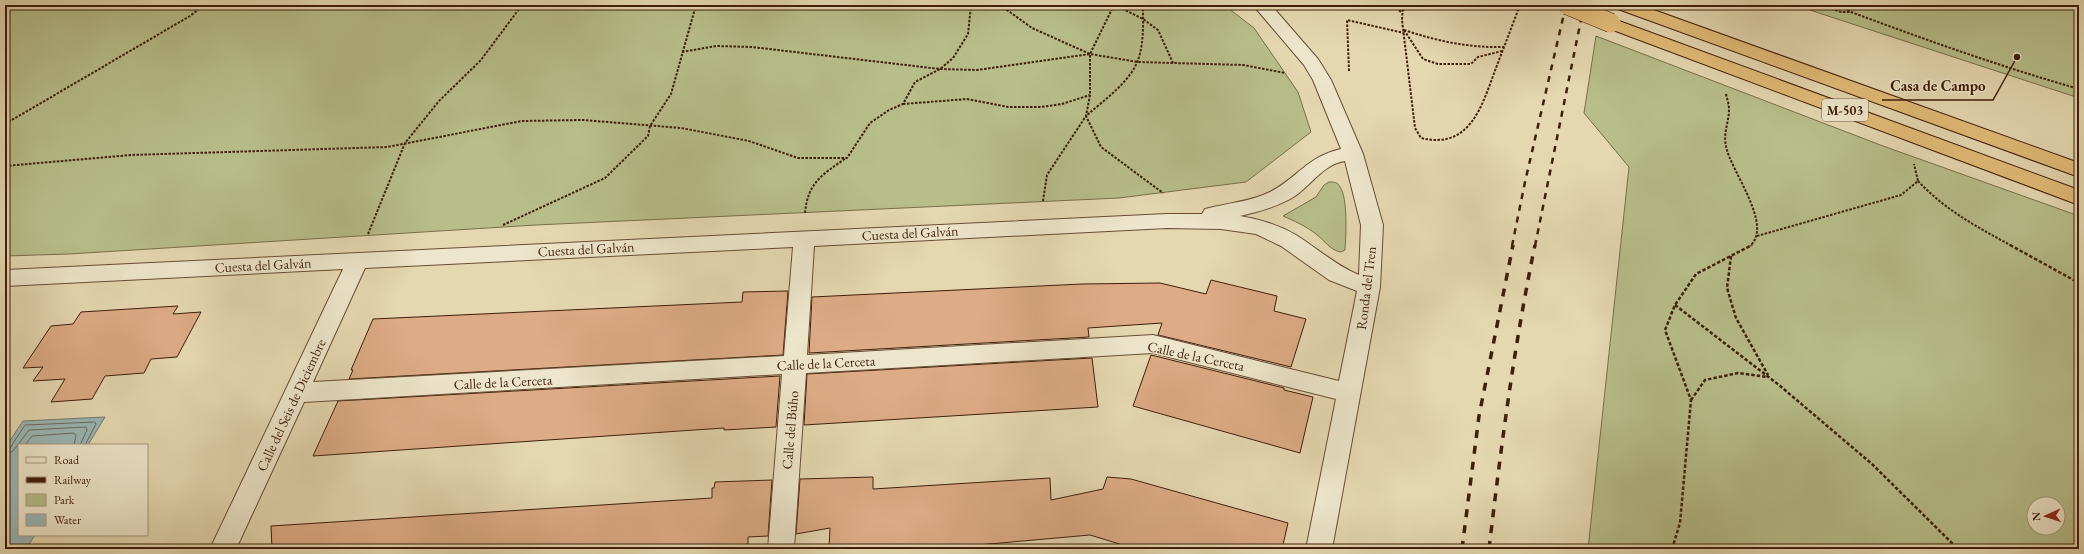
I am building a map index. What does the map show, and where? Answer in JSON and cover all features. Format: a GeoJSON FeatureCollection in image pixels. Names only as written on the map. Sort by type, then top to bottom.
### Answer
{"type":"FeatureCollection","features":[{"type":"Feature","properties":{"kind":"highway","name":"M-503"},"geometry":{"type":"LineString","coordinates":[[1567,5],[1611,23],[2079,198]]}},
{"type":"Feature","properties":{"kind":"highway","name":"M-503"},"geometry":{"type":"LineString","coordinates":[[1624,5],[2079,170]]}},
{"type":"Feature","properties":{"kind":"street","name":"Ronda del Tren"},"geometry":{"type":"LineString","coordinates":[[1262,5],[1312,63],[1322,80],[1353,154],[1372,225],[1369,287],[1350,393],[1319,549]]}},
{"type":"Feature","properties":{"kind":"street","name":"Cuesta del Galván"},"geometry":{"type":"LineString","coordinates":[[1168,221],[1264,202],[1285,193],[1323,160],[1336,155],[1353,154]]}},
{"type":"Feature","properties":{"kind":"street","name":"Cuesta del Galván"},"geometry":{"type":"LineString","coordinates":[[5,278],[1168,221],[1228,222],[1253,226],[1273,232],[1292,242],[1328,269],[1369,287]]}},
{"type":"Feature","properties":{"kind":"street","name":"Calle del Búho"},"geometry":{"type":"LineString","coordinates":[[781,549],[796,365],[804,238]]}},
{"type":"Feature","properties":{"kind":"street","name":"Calle del Seis de Diciembre"},"geometry":{"type":"LineString","coordinates":[[223,549],[358,260]]}},
{"type":"Feature","properties":{"kind":"street","name":"Calle de la Cerceta"},"geometry":{"type":"LineString","coordinates":[[296,393],[1152,344],[1350,393]]}},
{"type":"Feature","properties":{"kind":"path"},"geometry":{"type":"LineString","coordinates":[[5,124],[190,16],[204,5]]}},
{"type":"Feature","properties":{"kind":"path"},"geometry":{"type":"LineString","coordinates":[[358,260],[385,188],[404,143],[439,101],[481,60],[522,5]]}},
{"type":"Feature","properties":{"kind":"path"},"geometry":{"type":"LineString","coordinates":[[500,226],[605,178],[648,136],[650,126],[671,94],[696,5]]}},
{"type":"Feature","properties":{"kind":"path"},"geometry":{"type":"LineString","coordinates":[[903,104],[915,82],[940,69],[953,58],[968,34],[971,5]]}},
{"type":"Feature","properties":{"kind":"path"},"geometry":{"type":"LineString","coordinates":[[1000,5],[1032,28],[1090,54],[1138,62],[1243,65],[1322,80]]}},
{"type":"Feature","properties":{"kind":"path"},"geometry":{"type":"LineString","coordinates":[[1173,63],[1158,30],[1143,18],[1114,5],[1090,54],[1090,96],[1086,116],[1101,147],[1197,216]]}},
{"type":"Feature","properties":{"kind":"path"},"geometry":{"type":"LineString","coordinates":[[1044,227],[1043,195],[1047,175],[1086,116],[1112,94],[1138,62],[1143,5]]}},
{"type":"Feature","properties":{"kind":"path"},"geometry":{"type":"LineString","coordinates":[[1393,5],[1401,12]]}},
{"type":"Feature","properties":{"kind":"path"},"geometry":{"type":"LineString","coordinates":[[1403,5],[1401,12],[1415,128],[1421,138],[1444,141],[1458,136],[1471,125],[1480,111],[1520,5]]}},
{"type":"Feature","properties":{"kind":"path"},"geometry":{"type":"LineString","coordinates":[[1401,12],[1411,5]]}},
{"type":"Feature","properties":{"kind":"path"},"geometry":{"type":"LineString","coordinates":[[1820,5],[1841,12],[1851,12]]}},
{"type":"Feature","properties":{"kind":"path"},"geometry":{"type":"LineString","coordinates":[[1841,5],[1851,12],[2005,68],[2079,88]]}},
{"type":"Feature","properties":{"kind":"path"},"geometry":{"type":"LineString","coordinates":[[1349,70],[1347,20],[1404,33]]}},
{"type":"Feature","properties":{"kind":"path"},"geometry":{"type":"LineString","coordinates":[[1403,29],[1431,39],[1462,45],[1485,48],[1504,47]]}},
{"type":"Feature","properties":{"kind":"path"},"geometry":{"type":"LineString","coordinates":[[1403,29],[1423,59],[1438,64],[1471,64],[1478,57],[1502,51]]}},
{"type":"Feature","properties":{"kind":"path"},"geometry":{"type":"LineString","coordinates":[[682,52],[716,46],[752,47],[940,69],[977,70],[1090,54]]}},
{"type":"Feature","properties":{"kind":"path"},"geometry":{"type":"LineString","coordinates":[[1672,549],[1680,523],[1690,400],[1665,330],[1675,305],[1696,274],[1752,245],[1757,236],[1753,208],[1747,189],[1726,148],[1726,123],[1729,112],[1726,90]]}},
{"type":"Feature","properties":{"kind":"path"},"geometry":{"type":"LineString","coordinates":[[804,238],[805,206],[814,181],[847,158],[870,122],[890,110],[903,104],[967,99],[1008,107],[1041,107],[1062,104],[1090,96]]}},
{"type":"Feature","properties":{"kind":"path"},"geometry":{"type":"LineString","coordinates":[[5,166],[131,155],[387,147],[522,121],[583,120],[681,128],[749,141],[798,158],[847,158]]}},
{"type":"Feature","properties":{"kind":"path"},"geometry":{"type":"LineString","coordinates":[[1914,162],[1918,181],[1932,196],[1959,217],[2079,283]]}},
{"type":"Feature","properties":{"kind":"path"},"geometry":{"type":"LineString","coordinates":[[1757,236],[1901,195],[1918,181]]}},
{"type":"Feature","properties":{"kind":"path"},"geometry":{"type":"LineString","coordinates":[[1731,256],[1727,288],[1736,318],[1769,377]]}},
{"type":"Feature","properties":{"kind":"path"},"geometry":{"type":"LineString","coordinates":[[1675,305],[1769,377],[1872,464],[1958,549]]}},
{"type":"Feature","properties":{"kind":"path"},"geometry":{"type":"LineString","coordinates":[[1690,400],[1705,380],[1738,373],[1769,377]]}},
{"type":"Feature","properties":{"kind":"green space"},"geometry":{"type":"Polygon","coordinates":[[[5,5],[1224,5],[1254,28],[1298,92],[1311,132],[1246,182],[1119,198],[536,225],[69,254],[5,256],[5,5]]]}},
{"type":"Feature","properties":{"kind":"green space"},"geometry":{"type":"Polygon","coordinates":[[[1795,5],[2079,5],[2079,98],[1831,17],[1795,5]]]}},
{"type":"Feature","properties":{"kind":"green space"},"geometry":{"type":"Polygon","coordinates":[[[1596,36],[1883,146],[2079,216],[2079,549],[1588,549],[1629,167],[1584,113],[1596,36]]]}},
{"type":"Feature","properties":{"kind":"green space"},"geometry":{"type":"Polygon","coordinates":[[[1329,182],[1337,183],[1343,192],[1346,217],[1345,250],[1341,252],[1334,250],[1319,236],[1300,224],[1283,216],[1316,197],[1324,185],[1329,182]]]}},
{"type":"Feature","properties":{"kind":"water"},"geometry":{"type":"Polygon","coordinates":[[[105,417],[89,444],[18,444],[18,536],[34,536],[26,549],[5,549],[5,448],[23,421],[105,417]]]}},
{"type":"Feature","properties":{"kind":"building"},"geometry":{"type":"Polygon","coordinates":[[[1211,280],[1277,296],[1274,311],[1306,319],[1291,367],[1158,335],[1162,323],[1088,328],[1089,337],[809,353],[812,297],[1082,284],[1160,283],[1206,294],[1211,280]]]}},
{"type":"Feature","properties":{"kind":"building"},"geometry":{"type":"Polygon","coordinates":[[[788,291],[783,355],[349,379],[353,370],[351,370],[373,319],[742,302],[743,292],[788,291]]]}},
{"type":"Feature","properties":{"kind":"building"},"geometry":{"type":"Polygon","coordinates":[[[178,306],[173,314],[201,312],[177,357],[151,359],[144,373],[105,376],[92,399],[51,402],[65,379],[33,381],[43,367],[23,368],[51,326],[73,324],[81,312],[178,306]]]}},
{"type":"Feature","properties":{"kind":"building"},"geometry":{"type":"Polygon","coordinates":[[[1151,355],[1284,388],[1284,390],[1313,397],[1300,453],[1133,406],[1151,355]]]}},
{"type":"Feature","properties":{"kind":"building"},"geometry":{"type":"Polygon","coordinates":[[[1092,358],[1098,407],[804,425],[807,374],[1092,358]]]}},
{"type":"Feature","properties":{"kind":"building"},"geometry":{"type":"Polygon","coordinates":[[[780,376],[776,427],[724,430],[724,428],[313,456],[338,401],[780,376]]]}},
{"type":"Feature","properties":{"kind":"building"},"geometry":{"type":"Polygon","coordinates":[[[873,477],[873,489],[1050,478],[1051,500],[1103,489],[1107,477],[1131,479],[1288,523],[1282,549],[1136,549],[1090,535],[933,549],[829,549],[830,528],[796,534],[800,479],[873,477]]]}},
{"type":"Feature","properties":{"kind":"building"},"geometry":{"type":"Polygon","coordinates":[[[772,480],[768,536],[748,537],[748,549],[272,549],[271,526],[712,498],[712,488],[714,488],[715,482],[772,480]]]}},
{"type":"Feature","properties":{"kind":"railway"},"geometry":{"type":"LineString","coordinates":[[1512,246],[1525,182],[1566,5]]}},
{"type":"Feature","properties":{"kind":"railway"},"geometry":{"type":"LineString","coordinates":[[1535,246],[1584,5]]}},
{"type":"Feature","properties":{"kind":"railway"},"geometry":{"type":"LineString","coordinates":[[1462,549],[1479,416],[1513,245]]}},
{"type":"Feature","properties":{"kind":"railway"},"geometry":{"type":"LineString","coordinates":[[1489,549],[1509,397],[1527,283],[1535,245]]}},
{"type":"Feature","properties":{"kind":"place","name":"Casa de Campo"},"geometry":{"type":"Point","coordinates":[2017,57]}}]}
